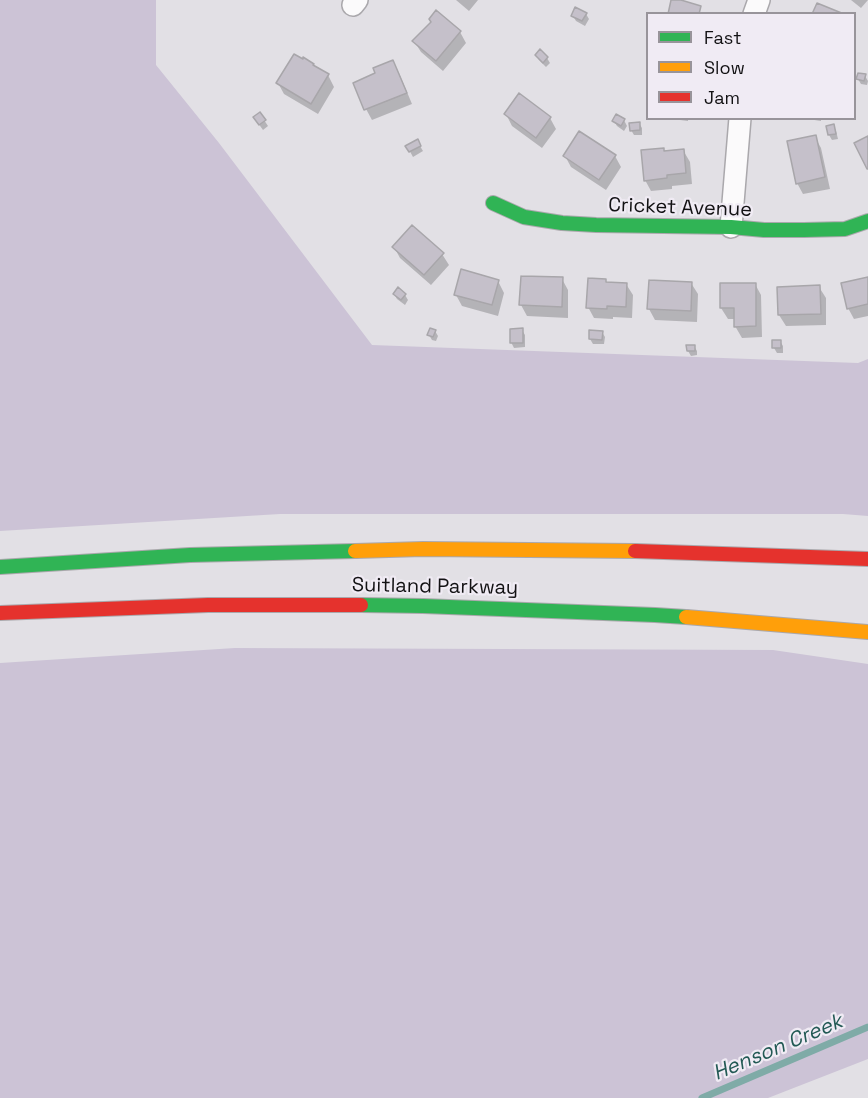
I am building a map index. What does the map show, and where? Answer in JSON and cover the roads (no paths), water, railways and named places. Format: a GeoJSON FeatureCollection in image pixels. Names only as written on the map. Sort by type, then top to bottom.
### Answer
{"type":"FeatureCollection","features":[{"type":"Feature","properties":{"kind":"main road","name":"Cricket Avenue"},"geometry":{"type":"LineString","coordinates":[[493,203],[524,217],[596,225],[731,227],[764,230],[845,229],[868,221]]}},
{"type":"Feature","properties":{"kind":"main road","name":"Suitland Parkway"},"geometry":{"type":"LineString","coordinates":[[0,567],[190,555],[423,549],[648,551],[868,559]]}},
{"type":"Feature","properties":{"kind":"main road","name":"Suitland Parkway"},"geometry":{"type":"LineString","coordinates":[[0,613],[208,605],[411,606],[655,615],[868,632]]}},
{"type":"Feature","properties":{"kind":"street"},"geometry":{"type":"LineString","coordinates":[[731,227],[740,120]]}},
{"type":"Feature","properties":{"kind":"waterway","name":"Henson Creek"},"geometry":{"type":"LineString","coordinates":[[702,1098],[868,1027]]}}]}
